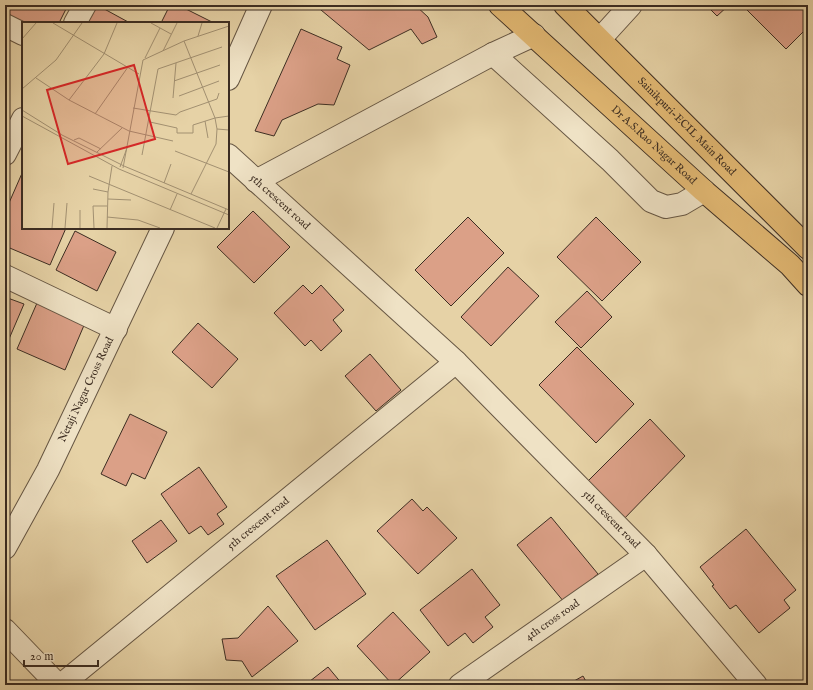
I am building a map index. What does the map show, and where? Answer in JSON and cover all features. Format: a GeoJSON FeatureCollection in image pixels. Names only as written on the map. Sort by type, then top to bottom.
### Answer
{"type":"FeatureCollection","features":[{"type":"Feature","properties":{"kind":"main road","name":"Dr A.S.Rao Nagar Road"},"geometry":{"type":"LineString","coordinates":[[500,5],[534,34],[704,191],[790,265],[808,285]]}},
{"type":"Feature","properties":{"kind":"main road","name":"Sainikpuri-ECIL Main Road"},"geometry":{"type":"LineString","coordinates":[[565,5],[808,248]]}},
{"type":"Feature","properties":{"kind":"street"},"geometry":{"type":"LineString","coordinates":[[76,22],[85,5]]}},
{"type":"Feature","properties":{"kind":"street"},"geometry":{"type":"LineString","coordinates":[[229,77],[261,5]]}},
{"type":"Feature","properties":{"kind":"street"},"geometry":{"type":"LineString","coordinates":[[600,39],[631,5]]}},
{"type":"Feature","properties":{"kind":"street"},"geometry":{"type":"LineString","coordinates":[[5,25],[22,34]]}},
{"type":"Feature","properties":{"kind":"street"},"geometry":{"type":"LineString","coordinates":[[256,181],[534,34]]}},
{"type":"Feature","properties":{"kind":"street"},"geometry":{"type":"LineString","coordinates":[[494,54],[610,160],[651,201],[666,207],[682,204],[704,191]]}},
{"type":"Feature","properties":{"kind":"street"},"geometry":{"type":"LineString","coordinates":[[5,154],[22,121]]}},
{"type":"Feature","properties":{"kind":"street","name":"5th crescent road"},"geometry":{"type":"LineString","coordinates":[[229,156],[456,362],[646,555],[756,685]]}},
{"type":"Feature","properties":{"kind":"street","name":"Netaji Nagar Cross Road"},"geometry":{"type":"LineString","coordinates":[[5,548],[48,470],[163,229]]}},
{"type":"Feature","properties":{"kind":"street"},"geometry":{"type":"LineString","coordinates":[[5,276],[116,329]]}},
{"type":"Feature","properties":{"kind":"street","name":"5th crescent road"},"geometry":{"type":"LineString","coordinates":[[59,685],[456,362]]}},
{"type":"Feature","properties":{"kind":"street","name":"4th cross road"},"geometry":{"type":"LineString","coordinates":[[460,685],[646,555]]}},
{"type":"Feature","properties":{"kind":"street"},"geometry":{"type":"LineString","coordinates":[[5,630],[59,685]]}},
{"type":"Feature","properties":{"kind":"building"},"geometry":{"type":"Polygon","coordinates":[[[5,5],[68,5],[60,22],[24,22],[5,13],[5,5]]]}},
{"type":"Feature","properties":{"kind":"building"},"geometry":{"type":"Polygon","coordinates":[[[97,5],[128,22],[88,22],[97,5]]]}},
{"type":"Feature","properties":{"kind":"building"},"geometry":{"type":"Polygon","coordinates":[[[170,5],[178,5],[212,22],[162,22],[170,5]]]}},
{"type":"Feature","properties":{"kind":"building"},"geometry":{"type":"Polygon","coordinates":[[[315,5],[415,5],[428,17],[437,37],[422,44],[411,29],[369,50],[315,5]]]}},
{"type":"Feature","properties":{"kind":"building"},"geometry":{"type":"Polygon","coordinates":[[[706,5],[729,5],[717,16],[706,5]]]}},
{"type":"Feature","properties":{"kind":"building"},"geometry":{"type":"Polygon","coordinates":[[[742,5],[808,5],[808,27],[786,49],[742,5]]]}},
{"type":"Feature","properties":{"kind":"building"},"geometry":{"type":"Polygon","coordinates":[[[301,29],[342,47],[337,59],[350,65],[334,105],[318,104],[282,120],[274,136],[255,131],[301,29]]]}},
{"type":"Feature","properties":{"kind":"building"},"geometry":{"type":"Polygon","coordinates":[[[22,173],[22,229],[66,229],[50,265],[5,246],[5,212],[22,173]]]}},
{"type":"Feature","properties":{"kind":"building"},"geometry":{"type":"Polygon","coordinates":[[[253,211],[290,247],[254,283],[217,247],[253,211]]]}},
{"type":"Feature","properties":{"kind":"building"},"geometry":{"type":"Polygon","coordinates":[[[468,217],[504,253],[451,306],[415,270],[468,217]]]}},
{"type":"Feature","properties":{"kind":"building"},"geometry":{"type":"Polygon","coordinates":[[[596,217],[641,262],[602,301],[557,257],[596,217]]]}},
{"type":"Feature","properties":{"kind":"building"},"geometry":{"type":"Polygon","coordinates":[[[75,231],[116,252],[97,291],[56,270],[75,231]]]}},
{"type":"Feature","properties":{"kind":"building"},"geometry":{"type":"Polygon","coordinates":[[[508,267],[539,296],[491,346],[461,317],[508,267]]]}},
{"type":"Feature","properties":{"kind":"building"},"geometry":{"type":"Polygon","coordinates":[[[303,285],[312,294],[321,285],[344,310],[333,320],[342,331],[321,351],[311,340],[305,346],[274,313],[303,285]]]}},
{"type":"Feature","properties":{"kind":"building"},"geometry":{"type":"Polygon","coordinates":[[[587,291],[612,317],[581,348],[555,322],[587,291]]]}},
{"type":"Feature","properties":{"kind":"building"},"geometry":{"type":"Polygon","coordinates":[[[5,297],[24,304],[6,346],[5,345],[5,297]]]}},
{"type":"Feature","properties":{"kind":"building"},"geometry":{"type":"Polygon","coordinates":[[[37,303],[85,323],[65,370],[17,349],[37,303]]]}},
{"type":"Feature","properties":{"kind":"building"},"geometry":{"type":"Polygon","coordinates":[[[198,323],[238,359],[212,388],[172,352],[198,323]]]}},
{"type":"Feature","properties":{"kind":"building"},"geometry":{"type":"Polygon","coordinates":[[[577,347],[634,404],[596,443],[539,385],[577,347]]]}},
{"type":"Feature","properties":{"kind":"building"},"geometry":{"type":"Polygon","coordinates":[[[370,354],[401,390],[376,411],[345,376],[370,354]]]}},
{"type":"Feature","properties":{"kind":"building"},"geometry":{"type":"Polygon","coordinates":[[[130,414],[167,432],[145,479],[132,473],[126,486],[101,474],[130,414]]]}},
{"type":"Feature","properties":{"kind":"building"},"geometry":{"type":"Polygon","coordinates":[[[650,419],[685,456],[621,522],[584,485],[650,419]]]}},
{"type":"Feature","properties":{"kind":"building"},"geometry":{"type":"Polygon","coordinates":[[[199,467],[227,507],[217,514],[224,524],[208,535],[201,526],[189,534],[161,494],[199,467]]]}},
{"type":"Feature","properties":{"kind":"building"},"geometry":{"type":"Polygon","coordinates":[[[412,499],[423,511],[427,507],[457,538],[418,574],[377,531],[412,499]]]}},
{"type":"Feature","properties":{"kind":"building"},"geometry":{"type":"Polygon","coordinates":[[[551,517],[598,574],[564,602],[517,545],[551,517]]]}},
{"type":"Feature","properties":{"kind":"building"},"geometry":{"type":"Polygon","coordinates":[[[161,520],[177,541],[147,563],[132,541],[161,520]]]}},
{"type":"Feature","properties":{"kind":"building"},"geometry":{"type":"Polygon","coordinates":[[[746,529],[796,590],[784,600],[790,608],[759,633],[736,605],[730,609],[712,586],[714,585],[700,567],[746,529]]]}},
{"type":"Feature","properties":{"kind":"building"},"geometry":{"type":"Polygon","coordinates":[[[327,540],[366,594],[315,630],[276,576],[327,540]]]}},
{"type":"Feature","properties":{"kind":"building"},"geometry":{"type":"Polygon","coordinates":[[[472,569],[500,605],[485,617],[493,627],[473,643],[465,633],[448,646],[420,610],[472,569]]]}},
{"type":"Feature","properties":{"kind":"building"},"geometry":{"type":"Polygon","coordinates":[[[268,606],[298,641],[252,677],[242,661],[226,660],[222,639],[238,638],[268,606]]]}},
{"type":"Feature","properties":{"kind":"building"},"geometry":{"type":"Polygon","coordinates":[[[393,612],[430,652],[393,685],[357,646],[393,612]]]}},
{"type":"Feature","properties":{"kind":"building"},"geometry":{"type":"Polygon","coordinates":[[[328,667],[343,685],[305,685],[328,667]]]}},
{"type":"Feature","properties":{"kind":"building"},"geometry":{"type":"Polygon","coordinates":[[[583,676],[588,685],[567,685],[583,676]]]}}]}
